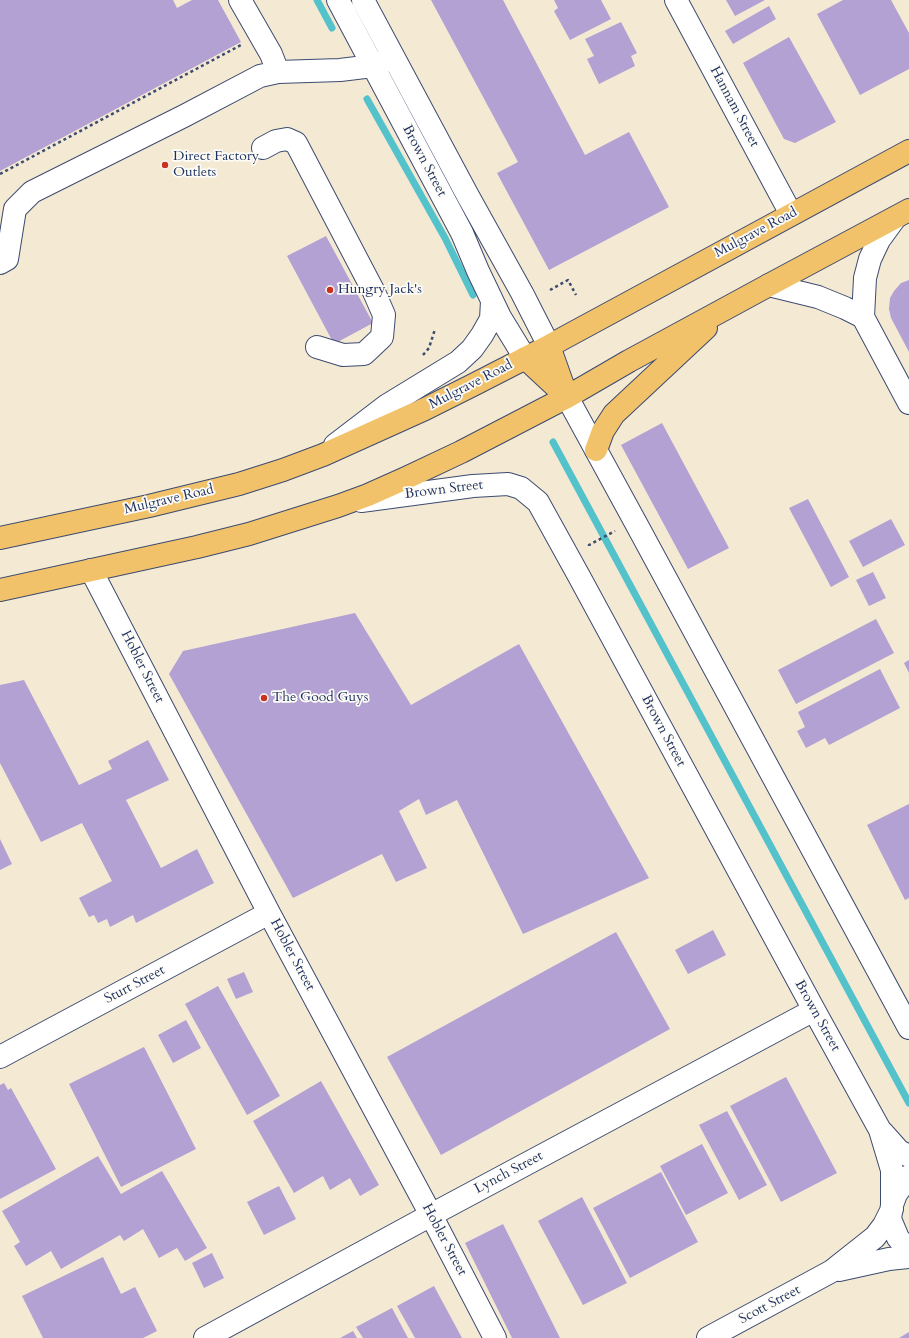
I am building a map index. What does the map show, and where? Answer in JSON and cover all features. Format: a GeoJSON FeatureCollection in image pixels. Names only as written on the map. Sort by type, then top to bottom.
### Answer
{"type":"FeatureCollection","features":[{"type":"Feature","properties":{"kind":"main road","name":"Mulgrave Road"},"geometry":{"type":"LineString","coordinates":[[0,538],[149,506],[239,484],[323,455],[425,409],[549,346],[909,151]]}},
{"type":"Feature","properties":{"kind":"main road"},"geometry":{"type":"LineString","coordinates":[[0,590],[197,547],[249,534],[350,502],[406,478],[567,397],[629,361],[902,214]]}},
{"type":"Feature","properties":{"kind":"main road"},"geometry":{"type":"LineString","coordinates":[[596,450],[603,431],[614,414],[729,307]]}},
{"type":"Feature","properties":{"kind":"main road","name":"Brown Street"},"geometry":{"type":"LineString","coordinates":[[549,346],[567,397]]}},
{"type":"Feature","properties":{"kind":"main road","name":"Brown Street"},"geometry":{"type":"LineString","coordinates":[[525,358],[567,397]]}},
{"type":"Feature","properties":{"kind":"street"},"geometry":{"type":"LineString","coordinates":[[240,0],[271,54],[278,72]]}},
{"type":"Feature","properties":{"kind":"street","name":"Brown Street"},"geometry":{"type":"LineString","coordinates":[[338,0],[462,233],[492,301],[525,358]]}},
{"type":"Feature","properties":{"kind":"street","name":"Brown Street"},"geometry":{"type":"LineString","coordinates":[[363,0],[522,293],[549,346]]}},
{"type":"Feature","properties":{"kind":"street","name":"Hannam Street"},"geometry":{"type":"LineString","coordinates":[[676,0],[791,214]]}},
{"type":"Feature","properties":{"kind":"street"},"geometry":{"type":"LineString","coordinates":[[0,263],[7,258],[15,209],[32,192],[260,76],[278,72],[340,70],[373,66],[394,57]]}},
{"type":"Feature","properties":{"kind":"street"},"geometry":{"type":"LineString","coordinates":[[263,148],[276,141],[287,139],[296,143],[370,285],[384,315],[382,337],[364,354],[343,355],[317,347]]}},
{"type":"Feature","properties":{"kind":"street"},"geometry":{"type":"LineString","coordinates":[[902,214],[879,240],[870,259],[865,278],[863,317],[909,403]]}},
{"type":"Feature","properties":{"kind":"street"},"geometry":{"type":"LineString","coordinates":[[769,285],[818,297],[863,317]]}},
{"type":"Feature","properties":{"kind":"street"},"geometry":{"type":"LineString","coordinates":[[323,455],[386,406],[458,362],[472,349],[491,319],[492,301]]}},
{"type":"Feature","properties":{"kind":"street","name":"Brown Street"},"geometry":{"type":"LineString","coordinates":[[567,397],[909,1028]]}},
{"type":"Feature","properties":{"kind":"street","name":"Brown Street"},"geometry":{"type":"LineString","coordinates":[[350,502],[473,486],[502,484],[513,485],[529,494],[540,505],[880,1130],[892,1170],[892,1207],[890,1219],[898,1238],[909,1251]]}},
{"type":"Feature","properties":{"kind":"street","name":"Hobler Street"},"geometry":{"type":"LineString","coordinates":[[91,570],[269,913],[431,1215],[495,1338]]}},
{"type":"Feature","properties":{"kind":"street","name":"Sturt Street"},"geometry":{"type":"LineString","coordinates":[[0,1057],[269,913]]}},
{"type":"Feature","properties":{"kind":"street","name":"Lynch Street"},"geometry":{"type":"LineString","coordinates":[[205,1338],[814,1010]]}},
{"type":"Feature","properties":{"kind":"street","name":"Brown Street"},"geometry":{"type":"LineString","coordinates":[[880,1130],[899,1151],[909,1156]]}},
{"type":"Feature","properties":{"kind":"street","name":"Scott Street"},"geometry":{"type":"LineString","coordinates":[[712,1337],[832,1271],[875,1237],[884,1225],[896,1194],[909,1176]]}},
{"type":"Feature","properties":{"kind":"street","name":"Scott Street"},"geometry":{"type":"LineString","coordinates":[[832,1271],[889,1259],[909,1257]]}},
{"type":"Feature","properties":{"kind":"path"},"geometry":{"type":"LineString","coordinates":[[0,174],[246,42]]}},
{"type":"Feature","properties":{"kind":"path"},"geometry":{"type":"LineString","coordinates":[[550,290],[568,280],[576,295]]}},
{"type":"Feature","properties":{"kind":"path"},"geometry":{"type":"LineString","coordinates":[[419,358],[429,348],[435,329]]}},
{"type":"Feature","properties":{"kind":"path"},"geometry":{"type":"LineString","coordinates":[[593,542],[612,532]]}},
{"type":"Feature","properties":{"kind":"building"},"geometry":{"type":"Polygon","coordinates":[[[0,0],[173,0],[177,8],[192,0],[218,0],[241,42],[0,171],[0,0]]]}},
{"type":"Feature","properties":{"kind":"building"},"geometry":{"type":"Polygon","coordinates":[[[431,0],[503,0],[585,155],[629,132],[669,207],[549,270],[497,173],[518,162],[431,0]]]}},
{"type":"Feature","properties":{"kind":"building"},"geometry":{"type":"Polygon","coordinates":[[[554,0],[601,0],[611,19],[570,40],[554,11],[558,8],[554,0]]]}},
{"type":"Feature","properties":{"kind":"building"},"geometry":{"type":"Polygon","coordinates":[[[726,0],[765,0],[735,16],[726,0]]]}},
{"type":"Feature","properties":{"kind":"building"},"geometry":{"type":"Polygon","coordinates":[[[843,0],[891,0],[909,33],[909,69],[860,95],[817,14],[843,0]]]}},
{"type":"Feature","properties":{"kind":"building"},"geometry":{"type":"Polygon","coordinates":[[[769,6],[776,19],[733,44],[725,31],[769,6]]]}},
{"type":"Feature","properties":{"kind":"building"},"geometry":{"type":"Polygon","coordinates":[[[621,22],[637,53],[631,56],[635,66],[599,84],[587,59],[594,56],[585,39],[621,22]]]}},
{"type":"Feature","properties":{"kind":"building"},"geometry":{"type":"Polygon","coordinates":[[[789,37],[836,122],[795,143],[784,139],[743,63],[789,37]]]}},
{"type":"Feature","properties":{"kind":"building","name":"Hungry Jack's"},"geometry":{"type":"Polygon","coordinates":[[[326,236],[373,323],[334,344],[287,256],[326,236]]]}},
{"type":"Feature","properties":{"kind":"building"},"geometry":{"type":"Polygon","coordinates":[[[909,280],[909,352],[891,318],[889,309],[890,298],[894,291],[901,283],[909,280]]]}},
{"type":"Feature","properties":{"kind":"building"},"geometry":{"type":"Polygon","coordinates":[[[662,423],[729,548],[688,569],[621,445],[662,423]]]}},
{"type":"Feature","properties":{"kind":"building"},"geometry":{"type":"Polygon","coordinates":[[[808,499],[849,577],[831,587],[789,508],[808,499]]]}},
{"type":"Feature","properties":{"kind":"building"},"geometry":{"type":"Polygon","coordinates":[[[891,519],[905,545],[863,567],[849,541],[891,519]]]}},
{"type":"Feature","properties":{"kind":"building"},"geometry":{"type":"Polygon","coordinates":[[[873,572],[886,598],[869,606],[856,580],[873,572]]]}},
{"type":"Feature","properties":{"kind":"building"},"geometry":{"type":"Polygon","coordinates":[[[355,613],[411,705],[519,644],[649,878],[523,934],[457,800],[426,815],[419,799],[399,811],[427,868],[396,882],[382,854],[293,898],[169,674],[183,651],[355,613]]]}},
{"type":"Feature","properties":{"kind":"building"},"geometry":{"type":"Polygon","coordinates":[[[876,619],[894,653],[796,704],[778,670],[876,619]]]}},
{"type":"Feature","properties":{"kind":"building"},"geometry":{"type":"Polygon","coordinates":[[[909,660],[909,673],[904,663],[909,660]]]}},
{"type":"Feature","properties":{"kind":"building"},"geometry":{"type":"Polygon","coordinates":[[[880,669],[900,708],[829,745],[825,738],[806,748],[797,731],[805,727],[798,712],[880,669]]]}},
{"type":"Feature","properties":{"kind":"building"},"geometry":{"type":"Polygon","coordinates":[[[24,680],[79,785],[112,769],[108,761],[148,740],[169,780],[126,800],[161,868],[197,849],[214,883],[136,923],[133,915],[110,927],[107,919],[98,923],[94,915],[89,917],[79,898],[112,881],[82,823],[41,842],[0,763],[0,685],[24,680]]]}},
{"type":"Feature","properties":{"kind":"building"},"geometry":{"type":"Polygon","coordinates":[[[909,804],[909,898],[905,900],[867,825],[909,804]]]}},
{"type":"Feature","properties":{"kind":"building"},"geometry":{"type":"Polygon","coordinates":[[[0,839],[12,864],[0,870],[0,839]]]}},
{"type":"Feature","properties":{"kind":"building"},"geometry":{"type":"Polygon","coordinates":[[[713,930],[726,955],[688,974],[675,950],[713,930]]]}},
{"type":"Feature","properties":{"kind":"building"},"geometry":{"type":"Polygon","coordinates":[[[616,932],[670,1029],[441,1155],[387,1057],[616,932]]]}},
{"type":"Feature","properties":{"kind":"building"},"geometry":{"type":"Polygon","coordinates":[[[244,972],[253,992],[236,999],[227,979],[244,972]]]}},
{"type":"Feature","properties":{"kind":"building"},"geometry":{"type":"Polygon","coordinates":[[[218,986],[280,1096],[247,1115],[185,1004],[218,986]]]}},
{"type":"Feature","properties":{"kind":"building"},"geometry":{"type":"Polygon","coordinates":[[[186,1020],[201,1048],[173,1063],[158,1035],[186,1020]]]}},
{"type":"Feature","properties":{"kind":"building"},"geometry":{"type":"Polygon","coordinates":[[[144,1047],[196,1149],[121,1187],[69,1084],[144,1047]]]}},
{"type":"Feature","properties":{"kind":"building"},"geometry":{"type":"Polygon","coordinates":[[[786,1077],[837,1173],[781,1202],[730,1106],[786,1077]]]}},
{"type":"Feature","properties":{"kind":"building"},"geometry":{"type":"Polygon","coordinates":[[[321,1081],[379,1185],[360,1196],[350,1178],[330,1190],[323,1176],[294,1193],[253,1121],[321,1081]]]}},
{"type":"Feature","properties":{"kind":"building"},"geometry":{"type":"Polygon","coordinates":[[[4,1083],[8,1090],[11,1088],[56,1169],[0,1199],[0,1085],[4,1083]]]}},
{"type":"Feature","properties":{"kind":"building"},"geometry":{"type":"Polygon","coordinates":[[[727,1111],[767,1185],[739,1200],[699,1125],[727,1111]]]}},
{"type":"Feature","properties":{"kind":"building"},"geometry":{"type":"Polygon","coordinates":[[[702,1144],[728,1193],[686,1215],[660,1166],[702,1144]]]}},
{"type":"Feature","properties":{"kind":"building"},"geometry":{"type":"Polygon","coordinates":[[[98,1156],[121,1194],[162,1171],[207,1248],[185,1261],[177,1248],[159,1258],[143,1229],[124,1241],[120,1235],[61,1269],[51,1251],[26,1266],[14,1246],[20,1242],[2,1211],[98,1156]]]}},
{"type":"Feature","properties":{"kind":"building"},"geometry":{"type":"Polygon","coordinates":[[[661,1172],[698,1242],[630,1278],[593,1208],[661,1172]]]}},
{"type":"Feature","properties":{"kind":"building"},"geometry":{"type":"Polygon","coordinates":[[[279,1186],[296,1219],[264,1235],[247,1202],[279,1186]]]}},
{"type":"Feature","properties":{"kind":"building"},"geometry":{"type":"Polygon","coordinates":[[[582,1197],[627,1283],[583,1305],[538,1221],[582,1197]]]}},
{"type":"Feature","properties":{"kind":"building"},"geometry":{"type":"Polygon","coordinates":[[[503,1224],[560,1338],[512,1338],[465,1243],[503,1224]]]}},
{"type":"Feature","properties":{"kind":"building"},"geometry":{"type":"Polygon","coordinates":[[[212,1253],[224,1278],[204,1288],[192,1263],[212,1253]]]}},
{"type":"Feature","properties":{"kind":"building"},"geometry":{"type":"Polygon","coordinates":[[[103,1257],[121,1294],[135,1287],[157,1331],[143,1338],[43,1338],[22,1296],[103,1257]]]}},
{"type":"Feature","properties":{"kind":"building"},"geometry":{"type":"Polygon","coordinates":[[[434,1286],[462,1338],[415,1338],[397,1306],[434,1286]]]}},
{"type":"Feature","properties":{"kind":"building"},"geometry":{"type":"Polygon","coordinates":[[[392,1308],[408,1338],[363,1338],[356,1327],[392,1308]]]}},
{"type":"Feature","properties":{"kind":"building"},"geometry":{"type":"Polygon","coordinates":[[[353,1331],[357,1338],[340,1338],[353,1331]]]}},
{"type":"Feature","properties":{"kind":"building"},"geometry":{"type":"Polygon","coordinates":[[[909,1332],[909,1338],[899,1338],[909,1332]]]}},
{"type":"Feature","properties":{"kind":"waterway"},"geometry":{"type":"LineString","coordinates":[[317,0],[332,28]]}},
{"type":"Feature","properties":{"kind":"waterway"},"geometry":{"type":"LineString","coordinates":[[367,99],[445,238],[473,295]]}},
{"type":"Feature","properties":{"kind":"waterway"},"geometry":{"type":"LineString","coordinates":[[553,442],[909,1103]]}},
{"type":"Feature","properties":{"kind":"place","name":"Direct Factory Outlets"},"geometry":{"type":"Point","coordinates":[165,165]}},
{"type":"Feature","properties":{"kind":"place","name":"Hungry Jack's"},"geometry":{"type":"Point","coordinates":[330,290]}},
{"type":"Feature","properties":{"kind":"place","name":"The Good Guys"},"geometry":{"type":"Point","coordinates":[264,698]}}]}
